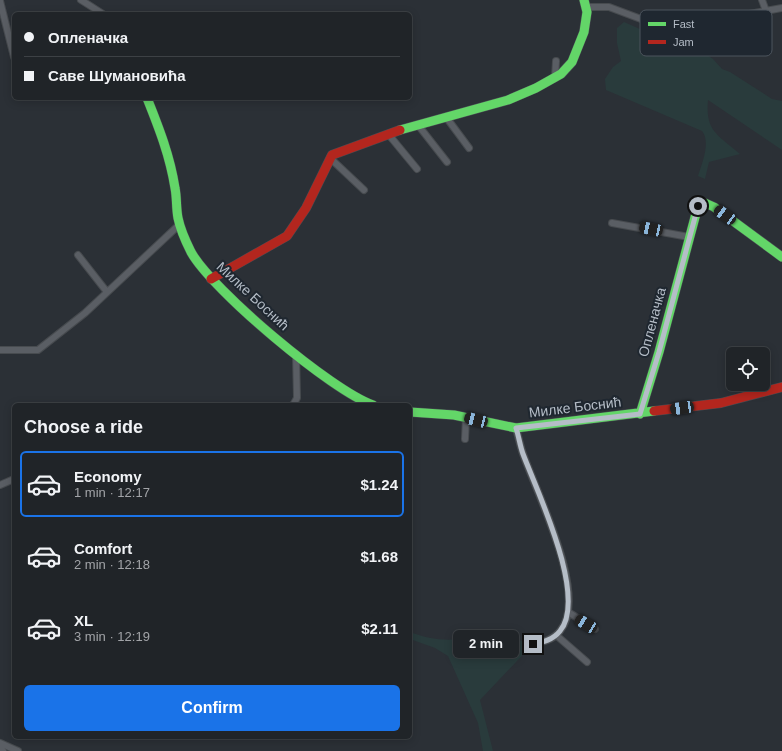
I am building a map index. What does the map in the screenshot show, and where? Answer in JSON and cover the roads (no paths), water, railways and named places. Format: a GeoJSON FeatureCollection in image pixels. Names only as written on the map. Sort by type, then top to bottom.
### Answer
{"type":"FeatureCollection","features":[{"type":"Feature","properties":{"kind":"street"},"geometry":{"type":"LineString","coordinates":[[81,0],[100,12]]}},
{"type":"Feature","properties":{"kind":"street"},"geometry":{"type":"LineString","coordinates":[[762,0],[765,10]]}},
{"type":"Feature","properties":{"kind":"street"},"geometry":{"type":"LineString","coordinates":[[0,1],[12,49]]}},
{"type":"Feature","properties":{"kind":"street"},"geometry":{"type":"LineString","coordinates":[[211,279],[287,236],[306,208],[332,155],[351,147],[418,125],[510,100],[532,92],[555,78],[569,67],[578,52],[586,25],[586,3],[609,7],[640,19]]}},
{"type":"Feature","properties":{"kind":"street"},"geometry":{"type":"LineString","coordinates":[[772,10],[782,8]]}},
{"type":"Feature","properties":{"kind":"street"},"geometry":{"type":"LineString","coordinates":[[555,78],[556,61]]}},
{"type":"Feature","properties":{"kind":"street","name":"Милке Боснић"},"geometry":{"type":"LineString","coordinates":[[148,100],[165,143],[175,188],[178,218],[191,252],[211,279],[274,337],[361,401],[367,403]]}},
{"type":"Feature","properties":{"kind":"street"},"geometry":{"type":"LineString","coordinates":[[446,117],[469,148]]}},
{"type":"Feature","properties":{"kind":"street"},"geometry":{"type":"LineString","coordinates":[[418,125],[447,162]]}},
{"type":"Feature","properties":{"kind":"street"},"geometry":{"type":"LineString","coordinates":[[389,135],[417,168]]}},
{"type":"Feature","properties":{"kind":"street"},"geometry":{"type":"LineString","coordinates":[[330,158],[364,190]]}},
{"type":"Feature","properties":{"kind":"street","name":"Опленачка"},"geometry":{"type":"LineString","coordinates":[[640,414],[659,352],[698,206],[705,203],[714,207],[782,257]]}},
{"type":"Feature","properties":{"kind":"street"},"geometry":{"type":"LineString","coordinates":[[612,223],[689,237]]}},
{"type":"Feature","properties":{"kind":"street"},"geometry":{"type":"LineString","coordinates":[[0,350],[38,350],[85,313],[180,224]]}},
{"type":"Feature","properties":{"kind":"street"},"geometry":{"type":"LineString","coordinates":[[78,255],[107,292]]}},
{"type":"Feature","properties":{"kind":"street"},"geometry":{"type":"LineString","coordinates":[[294,403],[297,398],[296,354]]}},
{"type":"Feature","properties":{"kind":"street","name":"Милке Боснић"},"geometry":{"type":"LineString","coordinates":[[412,412],[454,415],[516,428],[721,403],[782,386]]}},
{"type":"Feature","properties":{"kind":"street"},"geometry":{"type":"LineString","coordinates":[[465,440],[466,418]]}},
{"type":"Feature","properties":{"kind":"street"},"geometry":{"type":"LineString","coordinates":[[516,428],[523,452],[558,541],[567,584],[568,612],[560,631],[547,641],[533,644]]}},
{"type":"Feature","properties":{"kind":"street"},"geometry":{"type":"LineString","coordinates":[[0,485],[12,480]]}},
{"type":"Feature","properties":{"kind":"street"},"geometry":{"type":"LineString","coordinates":[[568,612],[595,629]]}},
{"type":"Feature","properties":{"kind":"street"},"geometry":{"type":"LineString","coordinates":[[556,635],[587,662]]}},
{"type":"Feature","properties":{"kind":"street"},"geometry":{"type":"LineString","coordinates":[[0,743],[18,751]]}}]}
